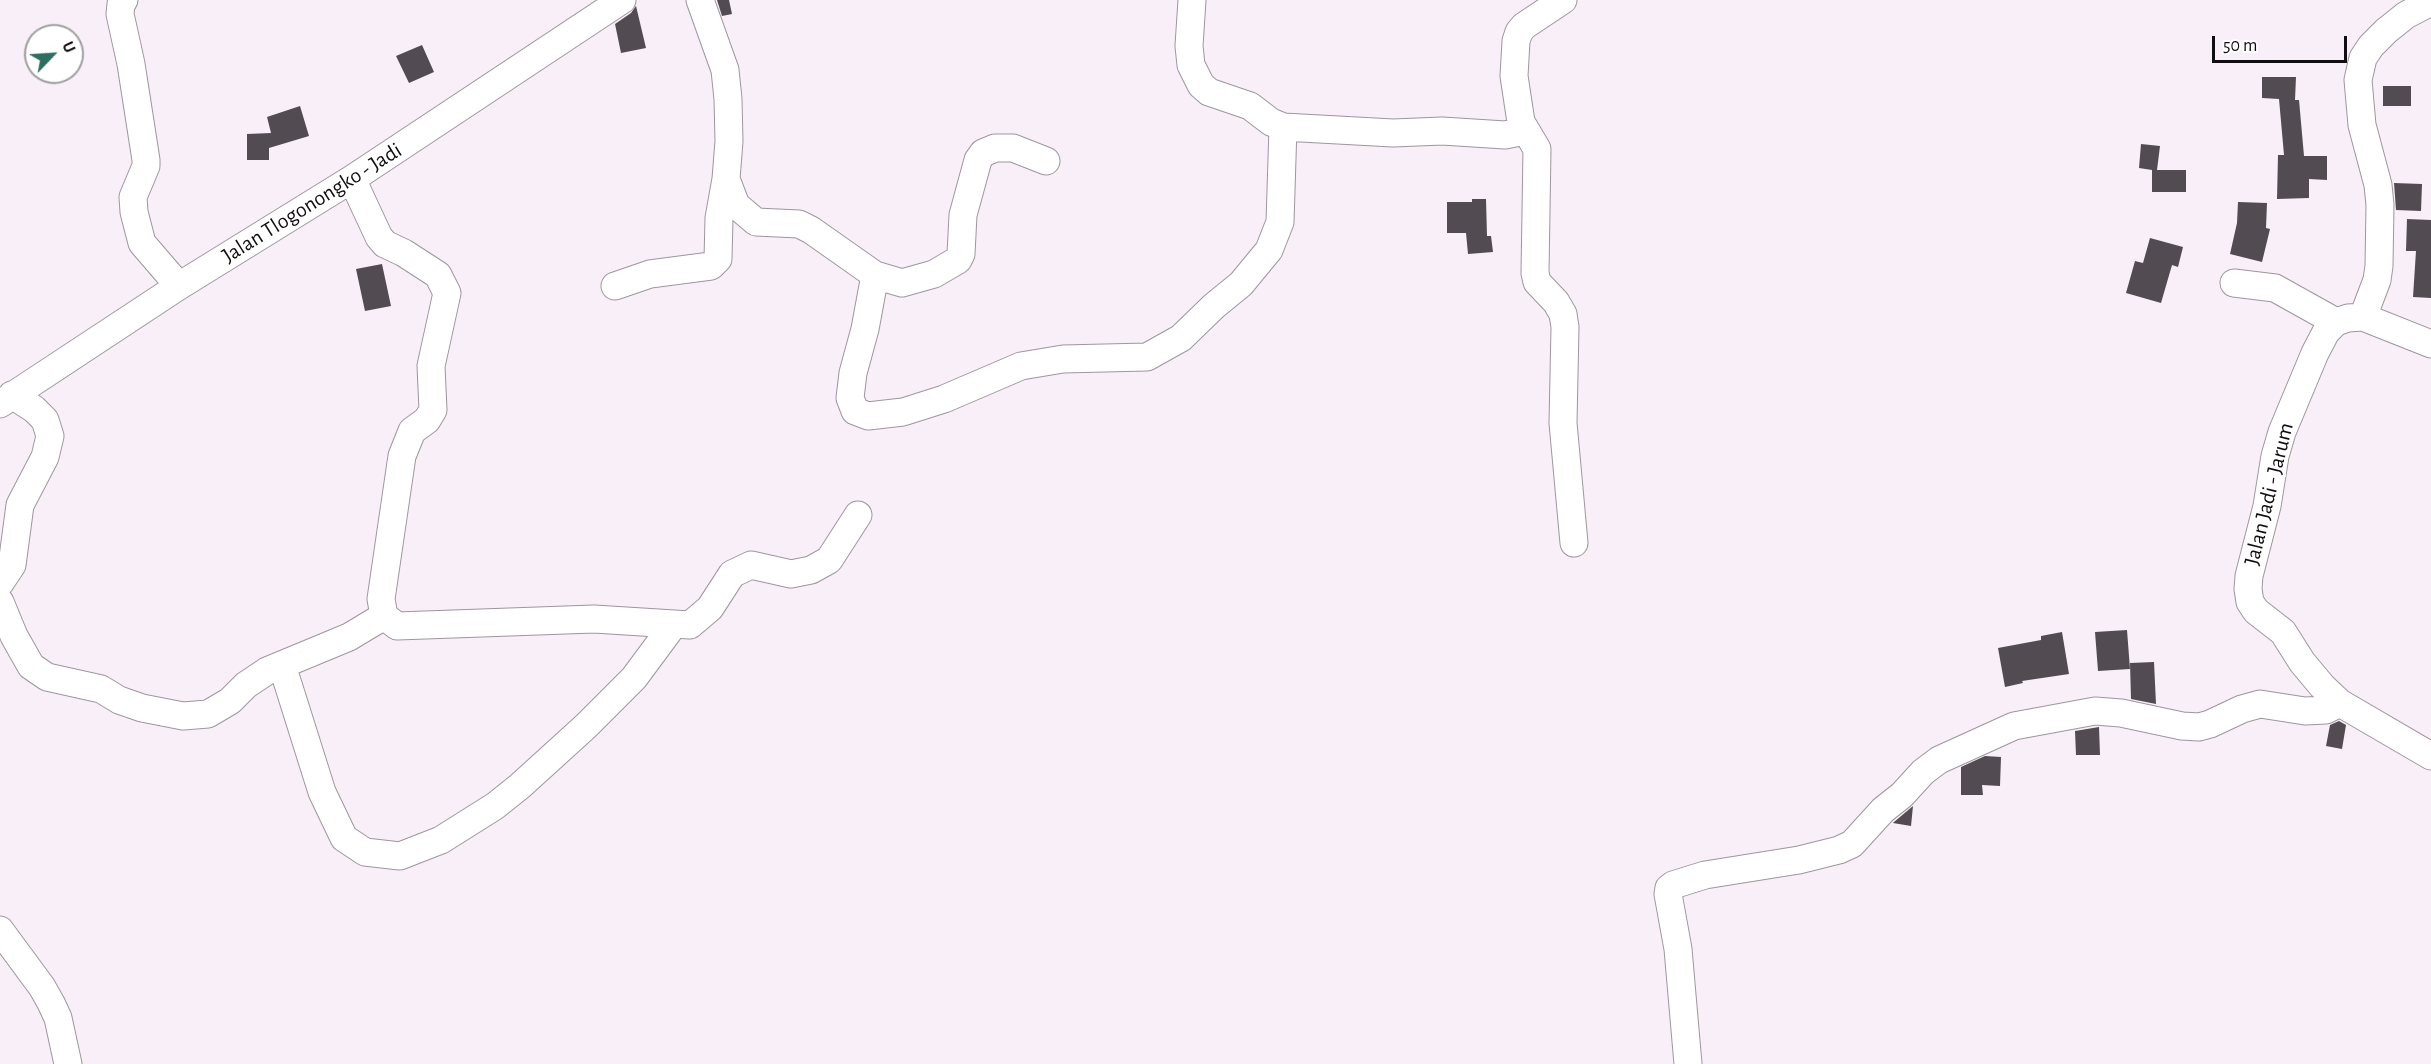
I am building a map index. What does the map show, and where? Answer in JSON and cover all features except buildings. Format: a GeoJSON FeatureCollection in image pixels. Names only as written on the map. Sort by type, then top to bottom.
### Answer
{"type":"FeatureCollection","features":[{"type":"Feature","properties":{"kind":"street"},"geometry":{"type":"LineString","coordinates":[[124,0],[120,14],[131,64],[146,160],[146,166],[133,197],[134,212],[142,243],[179,286]]}},
{"type":"Feature","properties":{"kind":"street","name":"Jalan Tlogonongko - Jadi"},"geometry":{"type":"LineString","coordinates":[[6,399],[179,286],[351,179],[622,0]]}},
{"type":"Feature","properties":{"kind":"street"},"geometry":{"type":"LineString","coordinates":[[615,286],[650,274],[702,268],[716,262],[729,141],[725,70],[700,0]]}},
{"type":"Feature","properties":{"kind":"street"},"geometry":{"type":"LineString","coordinates":[[1192,0],[1188,46],[1191,65],[1201,85],[1209,92],[1250,106],[1271,122],[1283,127],[1393,133],[1442,131],[1505,135],[1525,131]]}},
{"type":"Feature","properties":{"kind":"street"},"geometry":{"type":"LineString","coordinates":[[1563,0],[1524,26],[1516,41],[1514,76],[1521,122],[1537,149],[1535,273],[1537,282],[1556,302],[1563,314],[1565,327],[1563,423],[1575,543]]}},
{"type":"Feature","properties":{"kind":"street"},"geometry":{"type":"LineString","coordinates":[[2363,317],[2377,280],[2380,205],[2378,185],[2362,125],[2358,80],[2363,58],[2371,46],[2406,15],[2431,2]]}},
{"type":"Feature","properties":{"kind":"street"},"geometry":{"type":"LineString","coordinates":[[875,275],[866,329],[853,373],[850,398],[855,411],[868,416],[903,412],[945,399],[1021,366],[1063,360],[1147,357],[1181,338],[1241,284],[1269,250],[1280,222],[1283,127]]}},
{"type":"Feature","properties":{"kind":"street"},"geometry":{"type":"LineString","coordinates":[[726,179],[736,205],[756,222],[799,224],[875,275],[902,283],[934,274],[958,260],[961,254],[963,215],[967,194],[978,160],[983,153],[995,148],[1013,148],[1046,161]]}},
{"type":"Feature","properties":{"kind":"street"},"geometry":{"type":"LineString","coordinates":[[351,179],[379,237],[385,244],[404,253],[438,275],[447,293],[431,366],[433,410],[427,420],[412,431],[402,456],[381,599],[384,616],[397,626],[594,620],[690,625],[710,608],[732,574],[751,565],[791,574],[812,570],[829,560],[858,515]]}},
{"type":"Feature","properties":{"kind":"street"},"geometry":{"type":"LineString","coordinates":[[2234,283],[2275,288],[2336,322],[2363,317],[2431,344]]}},
{"type":"Feature","properties":{"kind":"street","name":"Jalan Jadi - Jarum"},"geometry":{"type":"LineString","coordinates":[[2336,322],[2326,332],[2315,353],[2282,432],[2249,576],[2250,602],[2256,611],[2283,632],[2302,662],[2340,703],[2431,756]]}},
{"type":"Feature","properties":{"kind":"street"},"geometry":{"type":"LineString","coordinates":[[0,583],[12,565],[20,505],[45,457],[50,436],[45,420],[40,414],[6,399]]}},
{"type":"Feature","properties":{"kind":"street"},"geometry":{"type":"LineString","coordinates":[[0,602],[14,636],[31,666],[47,677],[101,689],[119,700],[142,708],[183,716],[208,714],[230,700],[246,685],[282,665],[349,636],[384,616]]}},
{"type":"Feature","properties":{"kind":"street"},"geometry":{"type":"LineString","coordinates":[[282,665],[322,792],[344,838],[365,852],[400,856],[441,840],[495,806],[520,786],[634,678],[674,624]]}},
{"type":"Feature","properties":{"kind":"street"},"geometry":{"type":"LineString","coordinates":[[1688,1064],[1678,949],[1668,894],[1669,888],[1673,885],[1705,875],[1799,860],[1852,844],[1867,825],[1902,795],[1923,772],[1939,760],[2014,726],[2095,711],[2121,713],[2182,726],[2199,727],[2260,704],[2305,711],[2326,710],[2340,703]]}},
{"type":"Feature","properties":{"kind":"street"},"geometry":{"type":"LineString","coordinates":[[0,930],[51,1003],[68,1064]]}}]}
